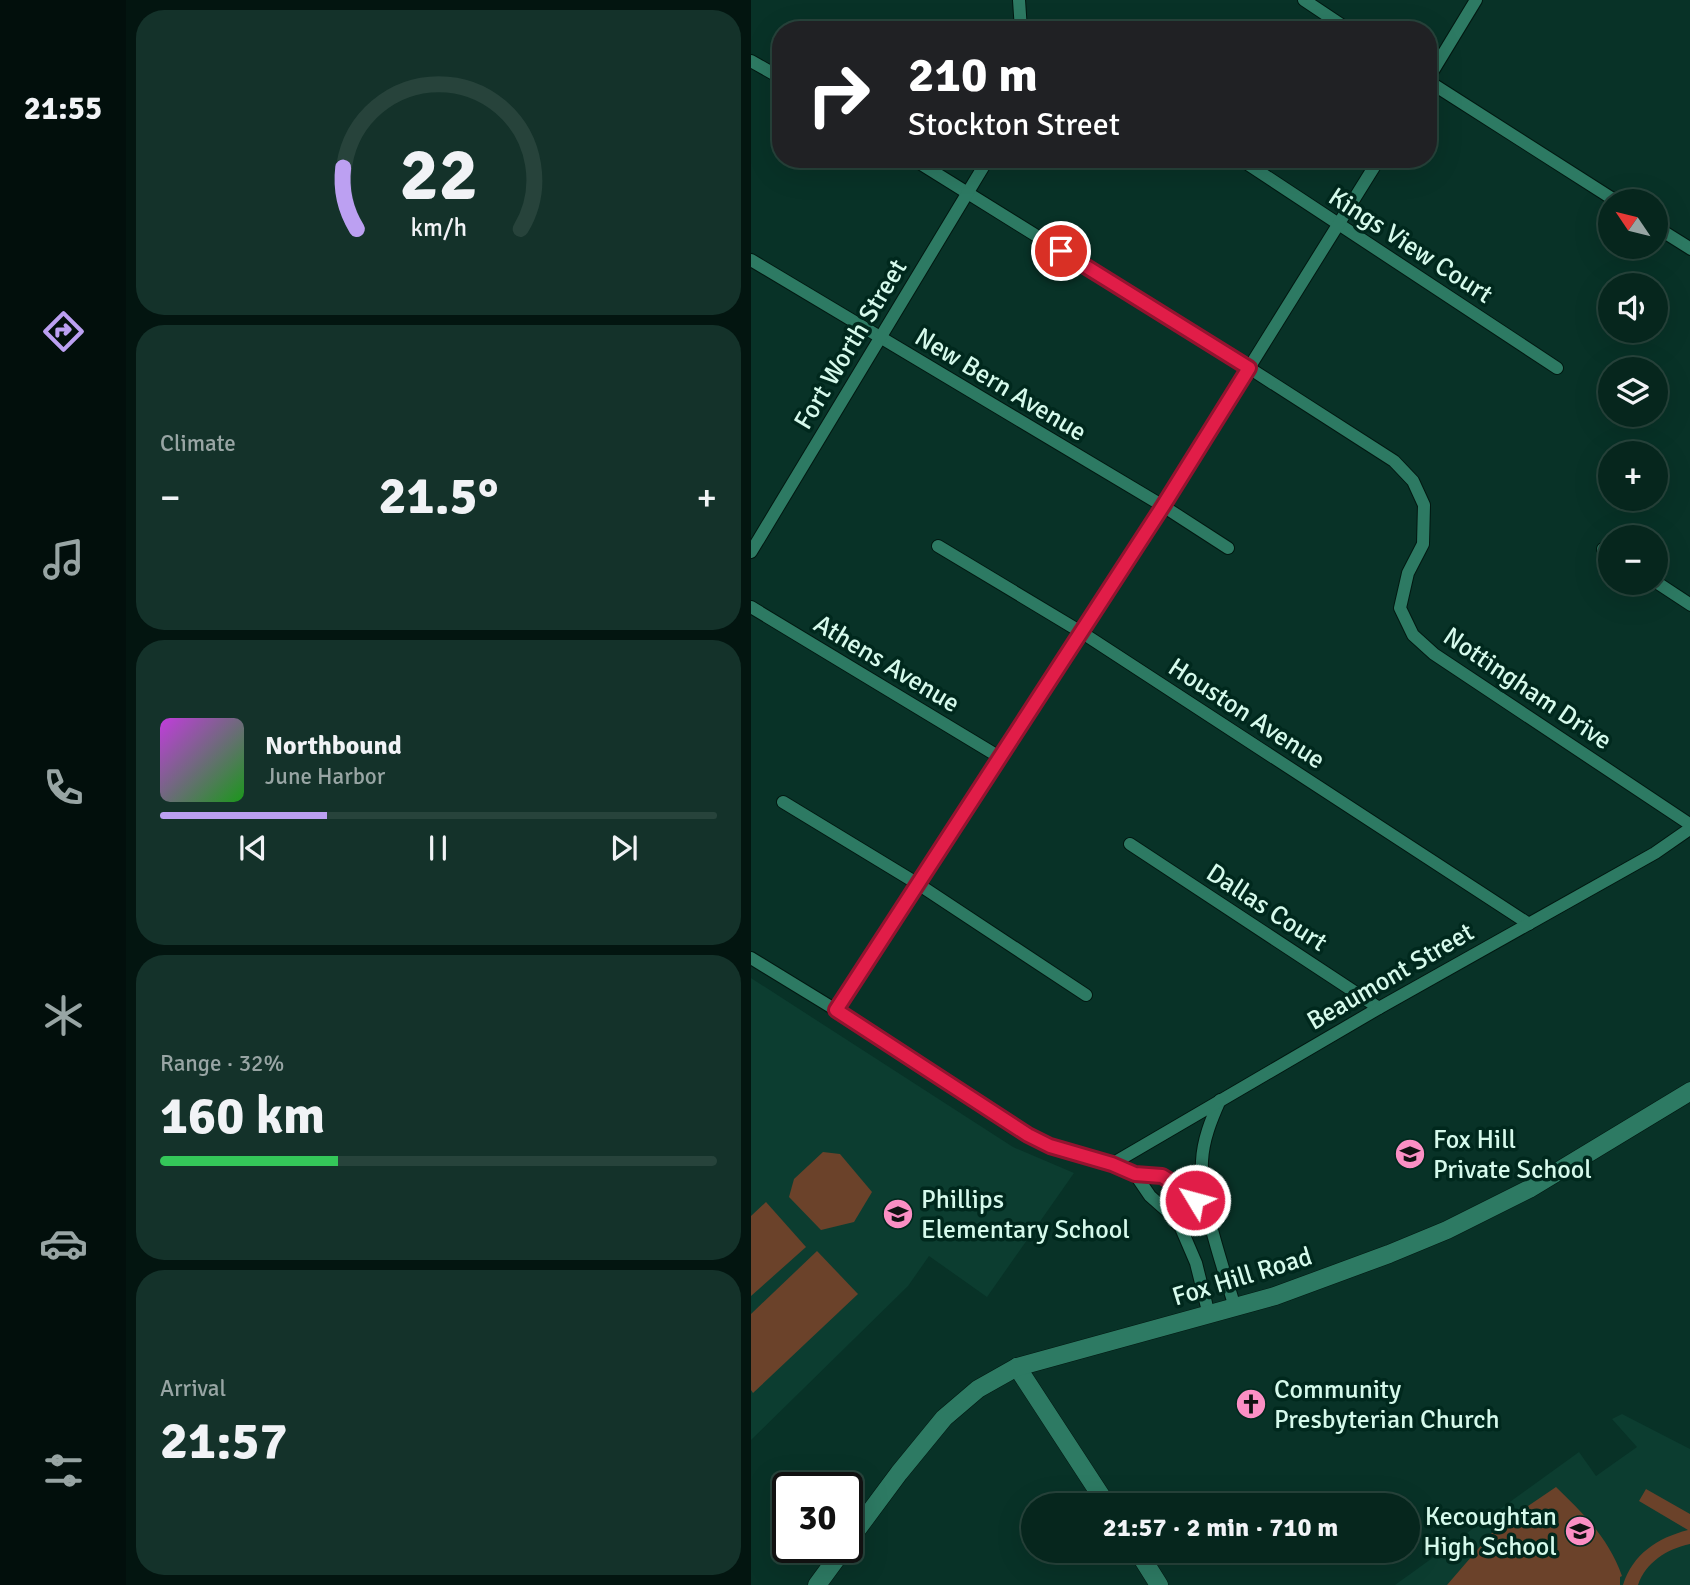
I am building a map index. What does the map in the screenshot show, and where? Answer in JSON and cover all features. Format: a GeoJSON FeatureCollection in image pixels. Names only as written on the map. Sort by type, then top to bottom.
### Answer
{"type":"FeatureCollection","features":[{"type":"Feature","properties":{"kind":"main road","name":"Fox Hill Road"},"geometry":{"type":"LineString","coordinates":[[863,1522],[944,1418],[978,1389],[1017,1367],[1275,1296],[1447,1230],[1530,1189],[1690,1091]]}},
{"type":"Feature","properties":{"kind":"main road"},"geometry":{"type":"LineString","coordinates":[[1017,1367],[1099,1493]]}},
{"type":"Feature","properties":{"kind":"main road","name":"Fox Hill Road"},"geometry":{"type":"LineString","coordinates":[[817,1585],[833,1563]]}},
{"type":"Feature","properties":{"kind":"main road"},"geometry":{"type":"LineString","coordinates":[[1145,1563],[1159,1585]]}},
{"type":"Feature","properties":{"kind":"street"},"geometry":{"type":"LineString","coordinates":[[1019,0],[1020,21]]}},
{"type":"Feature","properties":{"kind":"street"},"geometry":{"type":"LineString","coordinates":[[1304,0],[1336,21]]}},
{"type":"Feature","properties":{"kind":"street"},"geometry":{"type":"LineString","coordinates":[[1437,65],[1476,0]]}},
{"type":"Feature","properties":{"kind":"street"},"geometry":{"type":"LineString","coordinates":[[751,61],[772,73]]}},
{"type":"Feature","properties":{"kind":"street"},"geometry":{"type":"LineString","coordinates":[[1437,86],[1598,190]]}},
{"type":"Feature","properties":{"kind":"street","name":"Nottingham Drive"},"geometry":{"type":"LineString","coordinates":[[928,168],[1394,461],[1413,481],[1424,505],[1423,544],[1408,573],[1400,608],[1413,635],[1434,654],[1690,826]]}},
{"type":"Feature","properties":{"kind":"street","name":"Fort Worth Street"},"geometry":{"type":"LineString","coordinates":[[751,552],[982,168]]}},
{"type":"Feature","properties":{"kind":"street","name":"Kings View Court"},"geometry":{"type":"LineString","coordinates":[[1254,168],[1557,368]]}},
{"type":"Feature","properties":{"kind":"street"},"geometry":{"type":"LineString","coordinates":[[836,1010],[1163,506],[1373,168]]}},
{"type":"Feature","properties":{"kind":"street"},"geometry":{"type":"LineString","coordinates":[[1668,235],[1690,249]]}},
{"type":"Feature","properties":{"kind":"street","name":"New Bern Avenue"},"geometry":{"type":"LineString","coordinates":[[751,260],[1163,506],[1228,548]]}},
{"type":"Feature","properties":{"kind":"street","name":"Houston Avenue"},"geometry":{"type":"LineString","coordinates":[[938,546],[1081,632],[1529,924]]}},
{"type":"Feature","properties":{"kind":"street"},"geometry":{"type":"LineString","coordinates":[[1668,590],[1690,605]]}},
{"type":"Feature","properties":{"kind":"street","name":"Athens Avenue"},"geometry":{"type":"LineString","coordinates":[[751,607],[1001,758]]}},
{"type":"Feature","properties":{"kind":"street"},"geometry":{"type":"LineString","coordinates":[[783,802],[918,884],[1086,995]]}},
{"type":"Feature","properties":{"kind":"street","name":"Beaumont Street"},"geometry":{"type":"LineString","coordinates":[[1112,1164],[1379,1008],[1655,853],[1690,826]]}},
{"type":"Feature","properties":{"kind":"street","name":"Dallas Court"},"geometry":{"type":"LineString","coordinates":[[1130,844],[1379,1008]]}},
{"type":"Feature","properties":{"kind":"street"},"geometry":{"type":"LineString","coordinates":[[751,958],[1028,1135],[1135,1174],[1162,1176],[1173,1181],[1195,1200],[1211,1219]]}},
{"type":"Feature","properties":{"kind":"street"},"geometry":{"type":"LineString","coordinates":[[1220,1100],[1207,1134],[1202,1160],[1203,1186],[1235,1308]]}},
{"type":"Feature","properties":{"kind":"street"},"geometry":{"type":"LineString","coordinates":[[1135,1174],[1150,1196],[1181,1228],[1196,1263],[1209,1315]]}},
{"type":"Feature","properties":{"kind":"shaded area","name":"Phillips Elementary School"},"geometry":{"type":"Polygon","coordinates":[[[751,978],[1013,1147],[1074,1173],[987,1297],[929,1256],[908,1286],[751,1440],[751,978]]]}},
{"type":"Feature","properties":{"kind":"shaded area"},"geometry":{"type":"Polygon","coordinates":[[[823,1152],[840,1154],[872,1192],[854,1222],[821,1230],[789,1197],[794,1179],[823,1152]]]}},
{"type":"Feature","properties":{"kind":"shaded area"},"geometry":{"type":"Polygon","coordinates":[[[766,1202],[806,1247],[751,1296],[751,1216],[766,1202]]]}},
{"type":"Feature","properties":{"kind":"shaded area"},"geometry":{"type":"Polygon","coordinates":[[[817,1251],[858,1294],[753,1393],[751,1314],[817,1251]]]}},
{"type":"Feature","properties":{"kind":"shaded area","name":"Kecoughtan High School"},"geometry":{"type":"Polygon","coordinates":[[[1622,1414],[1690,1449],[1690,1585],[1395,1585],[1579,1452],[1596,1476],[1637,1447],[1612,1419],[1622,1414]]]}},
{"type":"Feature","properties":{"kind":"shaded area"},"geometry":{"type":"Polygon","coordinates":[[[1556,1487],[1586,1517],[1603,1539],[1622,1576],[1620,1585],[1447,1585],[1497,1527],[1556,1487]]]}},
{"type":"Feature","properties":{"kind":"shaded area"},"geometry":{"type":"Polygon","coordinates":[[[1646,1489],[1690,1514],[1690,1544],[1673,1549],[1658,1558],[1646,1570],[1638,1585],[1623,1585],[1633,1564],[1648,1549],[1666,1538],[1688,1530],[1639,1501],[1646,1489]]]}},
{"type":"Feature","properties":{"kind":"place","name":"Fox Hill Private School"},"geometry":{"type":"Point","coordinates":[1410,1154]}},
{"type":"Feature","properties":{"kind":"place","name":"Phillips Elementary School"},"geometry":{"type":"Point","coordinates":[898,1214]}},
{"type":"Feature","properties":{"kind":"place","name":"Community Presbyterian Church"},"geometry":{"type":"Point","coordinates":[1251,1404]}},
{"type":"Feature","properties":{"kind":"place","name":"Kecoughtan High School"},"geometry":{"type":"Point","coordinates":[1580,1531]}},
{"type":"Feature","properties":{"kind":"route"},"geometry":{"type":"LineString","coordinates":[[1061,251],[1249,368],[1001,758],[836,1010],[1010,1125],[1039,1141],[1135,1174],[1162,1176],[1173,1181],[1195,1200]]}}]}
